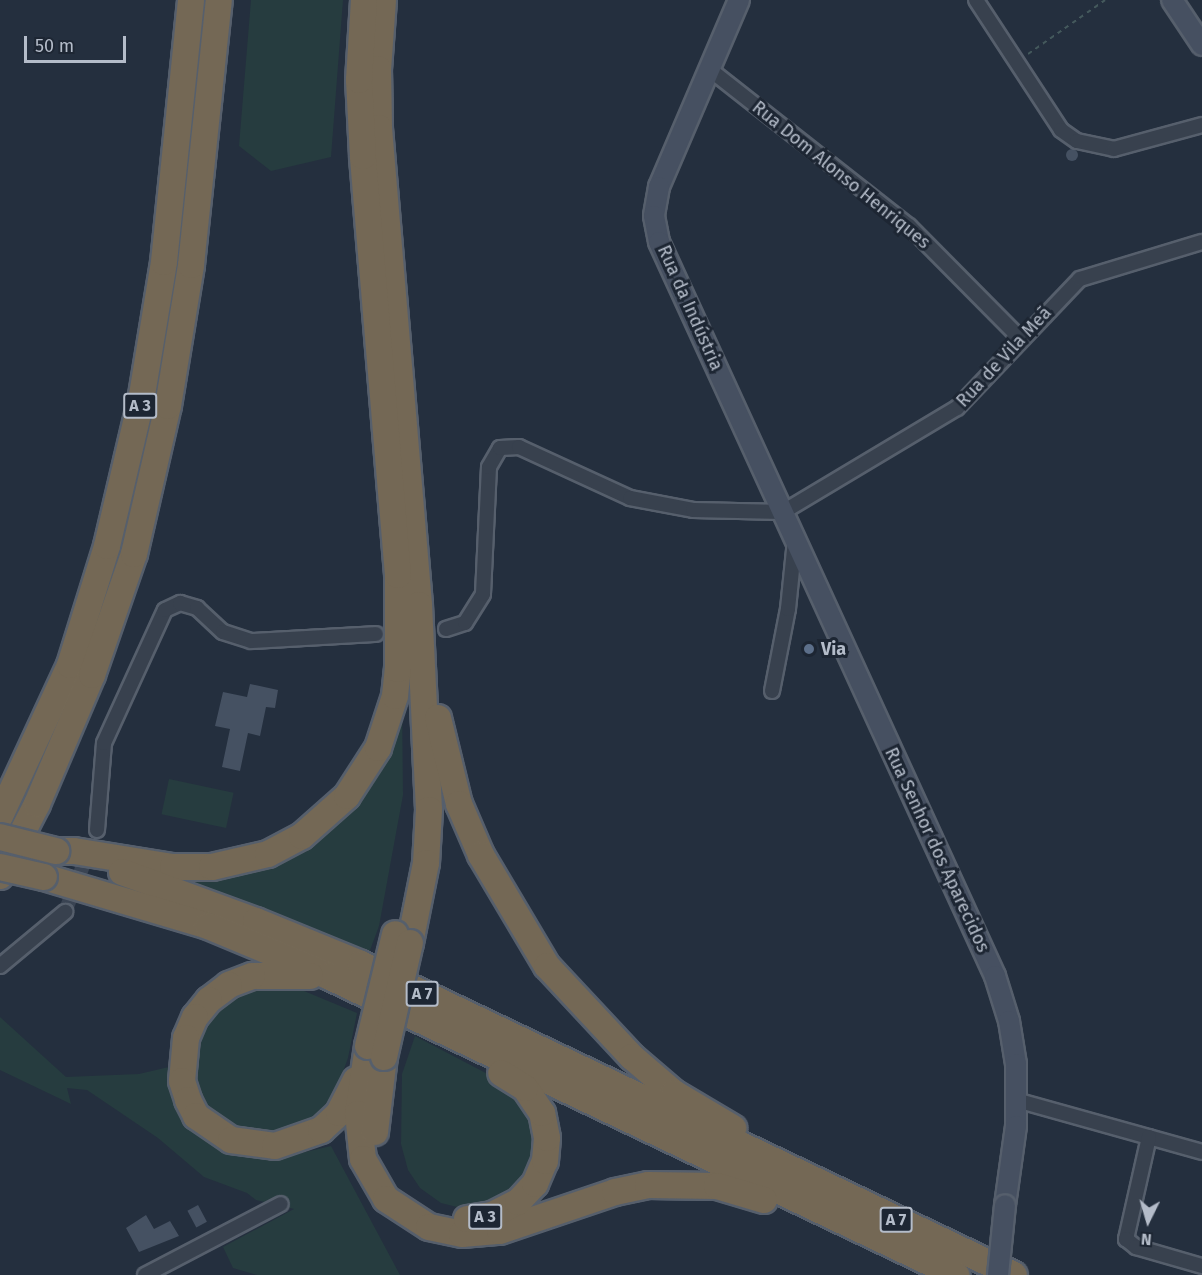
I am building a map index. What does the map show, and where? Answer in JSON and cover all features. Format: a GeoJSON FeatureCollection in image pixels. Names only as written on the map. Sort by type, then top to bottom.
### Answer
{"type":"FeatureCollection","features":[{"type":"Feature","properties":{"kind":"highway","name":"A 3"},"geometry":{"type":"LineString","coordinates":[[0,816],[70,665],[117,502],[141,401],[164,262],[191,0]]}},
{"type":"Feature","properties":{"kind":"highway","name":"A 3"},"geometry":{"type":"LineString","coordinates":[[0,876],[37,804],[92,675],[134,554],[168,406],[189,277],[219,0]]}},
{"type":"Feature","properties":{"kind":"highway"},"geometry":{"type":"LineString","coordinates":[[56,851],[74,851],[173,867],[212,867],[268,854],[302,836],[347,796],[378,748],[395,696],[398,669],[398,575],[363,156],[359,80],[364,0]]}},
{"type":"Feature","properties":{"kind":"highway"},"geometry":{"type":"LineString","coordinates":[[328,976],[252,976],[229,985],[209,1000],[186,1038],[182,1059],[182,1080],[196,1116],[231,1140],[275,1146],[299,1140],[321,1130],[339,1113],[376,1052],[403,939],[426,863],[429,810],[419,605],[380,128],[378,69],[383,0]]}},
{"type":"Feature","properties":{"kind":"highway"},"geometry":{"type":"LineString","coordinates":[[398,575],[407,625],[416,810],[403,939]]}},
{"type":"Feature","properties":{"kind":"highway"},"geometry":{"type":"LineString","coordinates":[[419,605],[444,749],[459,804],[512,912],[547,966],[632,1057],[674,1093],[773,1153],[778,1165]]}},
{"type":"Feature","properties":{"kind":"highway","name":"A 7"},"geometry":{"type":"LineString","coordinates":[[0,837],[56,851],[153,882],[307,941],[1014,1275]]}},
{"type":"Feature","properties":{"kind":"highway","name":"A 7"},"geometry":{"type":"LineString","coordinates":[[0,867],[155,908],[328,976],[956,1275]]}},
{"type":"Feature","properties":{"kind":"highway","name":"A 3"},"geometry":{"type":"LineString","coordinates":[[376,1052],[375,1129],[384,1168],[403,1192],[426,1209],[452,1217],[480,1218],[506,1210],[527,1194],[541,1172],[547,1138],[536,1100],[525,1088],[479,1059],[476,1046]]}},
{"type":"Feature","properties":{"kind":"highway","name":"A 7"},"geometry":{"type":"LineString","coordinates":[[376,1052],[358,1114],[363,1159],[386,1199],[429,1227],[462,1234],[500,1231],[615,1192],[683,1183],[717,1186],[800,1213],[830,1217]]}},
{"type":"Feature","properties":{"kind":"street","name":"Rua da Indústria"},"geometry":{"type":"LineString","coordinates":[[739,0],[659,187],[654,216],[667,264],[783,512]]}},
{"type":"Feature","properties":{"kind":"street"},"geometry":{"type":"LineString","coordinates":[[976,0],[1061,130],[1086,145],[1114,149],[1202,125]]}},
{"type":"Feature","properties":{"kind":"street"},"geometry":{"type":"LineString","coordinates":[[1172,0],[1202,45]]}},
{"type":"Feature","properties":{"kind":"street","name":"Rua Dom Alonso Henriques"},"geometry":{"type":"LineString","coordinates":[[708,68],[909,226],[1020,338]]}},
{"type":"Feature","properties":{"kind":"street","name":"Rua de Vila Meã"},"geometry":{"type":"LineString","coordinates":[[783,512],[957,408],[1020,338],[1080,279],[1202,242]]}},
{"type":"Feature","properties":{"kind":"street"},"geometry":{"type":"LineString","coordinates":[[446,629],[465,623],[483,594],[489,467],[501,448],[519,447],[630,498],[693,510],[783,512]]}},
{"type":"Feature","properties":{"kind":"street","name":"Rua Senhor dos Aparecidos"},"geometry":{"type":"LineString","coordinates":[[783,512],[995,976],[1009,1021],[1016,1064],[1016,1100],[998,1275]]}},
{"type":"Feature","properties":{"kind":"street"},"geometry":{"type":"LineString","coordinates":[[772,691],[788,609],[795,538]]}},
{"type":"Feature","properties":{"kind":"street"},"geometry":{"type":"LineString","coordinates":[[97,830],[104,743],[165,610],[180,603],[197,608],[223,632],[251,641],[376,634]]}},
{"type":"Feature","properties":{"kind":"street"},"geometry":{"type":"LineString","coordinates":[[0,966],[65,912]]}},
{"type":"Feature","properties":{"kind":"street"},"geometry":{"type":"LineString","coordinates":[[1016,1100],[1202,1152]]}},
{"type":"Feature","properties":{"kind":"street"},"geometry":{"type":"LineString","coordinates":[[1149,1137],[1126,1239],[1136,1247],[1202,1266]]}},
{"type":"Feature","properties":{"kind":"street"},"geometry":{"type":"LineString","coordinates":[[145,1275],[281,1204]]}},
{"type":"Feature","properties":{"kind":"path"},"geometry":{"type":"LineString","coordinates":[[1016,62],[1105,0]]}},
{"type":"Feature","properties":{"kind":"green space"},"geometry":{"type":"Polygon","coordinates":[[[251,0],[343,0],[331,157],[271,171],[239,146],[251,0]]]}},
{"type":"Feature","properties":{"kind":"green space"},"geometry":{"type":"Polygon","coordinates":[[[402,698],[403,795],[379,926],[369,953],[185,879],[296,851],[328,830],[364,793],[402,698]]]}},
{"type":"Feature","properties":{"kind":"green space"},"geometry":{"type":"Polygon","coordinates":[[[169,779],[234,793],[226,828],[162,814],[169,779]]]}},
{"type":"Feature","properties":{"kind":"green space"},"geometry":{"type":"Polygon","coordinates":[[[251,986],[292,986],[357,1013],[348,1058],[337,1088],[323,1111],[309,1124],[264,1136],[241,1132],[216,1118],[200,1100],[192,1082],[197,1035],[211,1013],[251,986]]]}},
{"type":"Feature","properties":{"kind":"green space"},"geometry":{"type":"Polygon","coordinates":[[[0,1017],[66,1077],[139,1074],[173,1066],[189,1115],[254,1153],[288,1156],[331,1146],[400,1275],[257,1275],[233,1268],[223,1247],[294,1209],[256,1200],[247,1193],[204,1177],[158,1138],[87,1090],[67,1088],[71,1104],[0,1070],[0,1017]]]}},
{"type":"Feature","properties":{"kind":"green space"},"geometry":{"type":"Polygon","coordinates":[[[415,1036],[503,1082],[521,1097],[530,1115],[533,1154],[527,1171],[512,1192],[490,1204],[465,1209],[441,1203],[420,1188],[408,1170],[401,1144],[402,1074],[415,1036]]]}},
{"type":"Feature","properties":{"kind":"building"},"geometry":{"type":"Polygon","coordinates":[[[1074,149],[1078,155],[1074,161],[1070,161],[1066,153],[1074,149]]]}},
{"type":"Feature","properties":{"kind":"building"},"geometry":{"type":"Polygon","coordinates":[[[250,684],[278,690],[275,708],[266,707],[260,736],[248,733],[240,771],[222,767],[230,729],[215,726],[223,692],[247,697],[250,684]]]}},
{"type":"Feature","properties":{"kind":"building"},"geometry":{"type":"Polygon","coordinates":[[[198,1205],[207,1222],[196,1227],[187,1211],[198,1205]]]}},
{"type":"Feature","properties":{"kind":"building"},"geometry":{"type":"Polygon","coordinates":[[[146,1215],[154,1229],[170,1221],[179,1236],[139,1252],[126,1228],[146,1215]]]}},
{"type":"Feature","properties":{"kind":"tunnel"},"geometry":{"type":"LineString","coordinates":[[376,634],[446,629]]}},
{"type":"Feature","properties":{"kind":"tunnel"},"geometry":{"type":"LineString","coordinates":[[65,912],[97,830]]}},
{"type":"Feature","properties":{"kind":"place","name":"Via"},"geometry":{"type":"Point","coordinates":[809,649]}}]}
